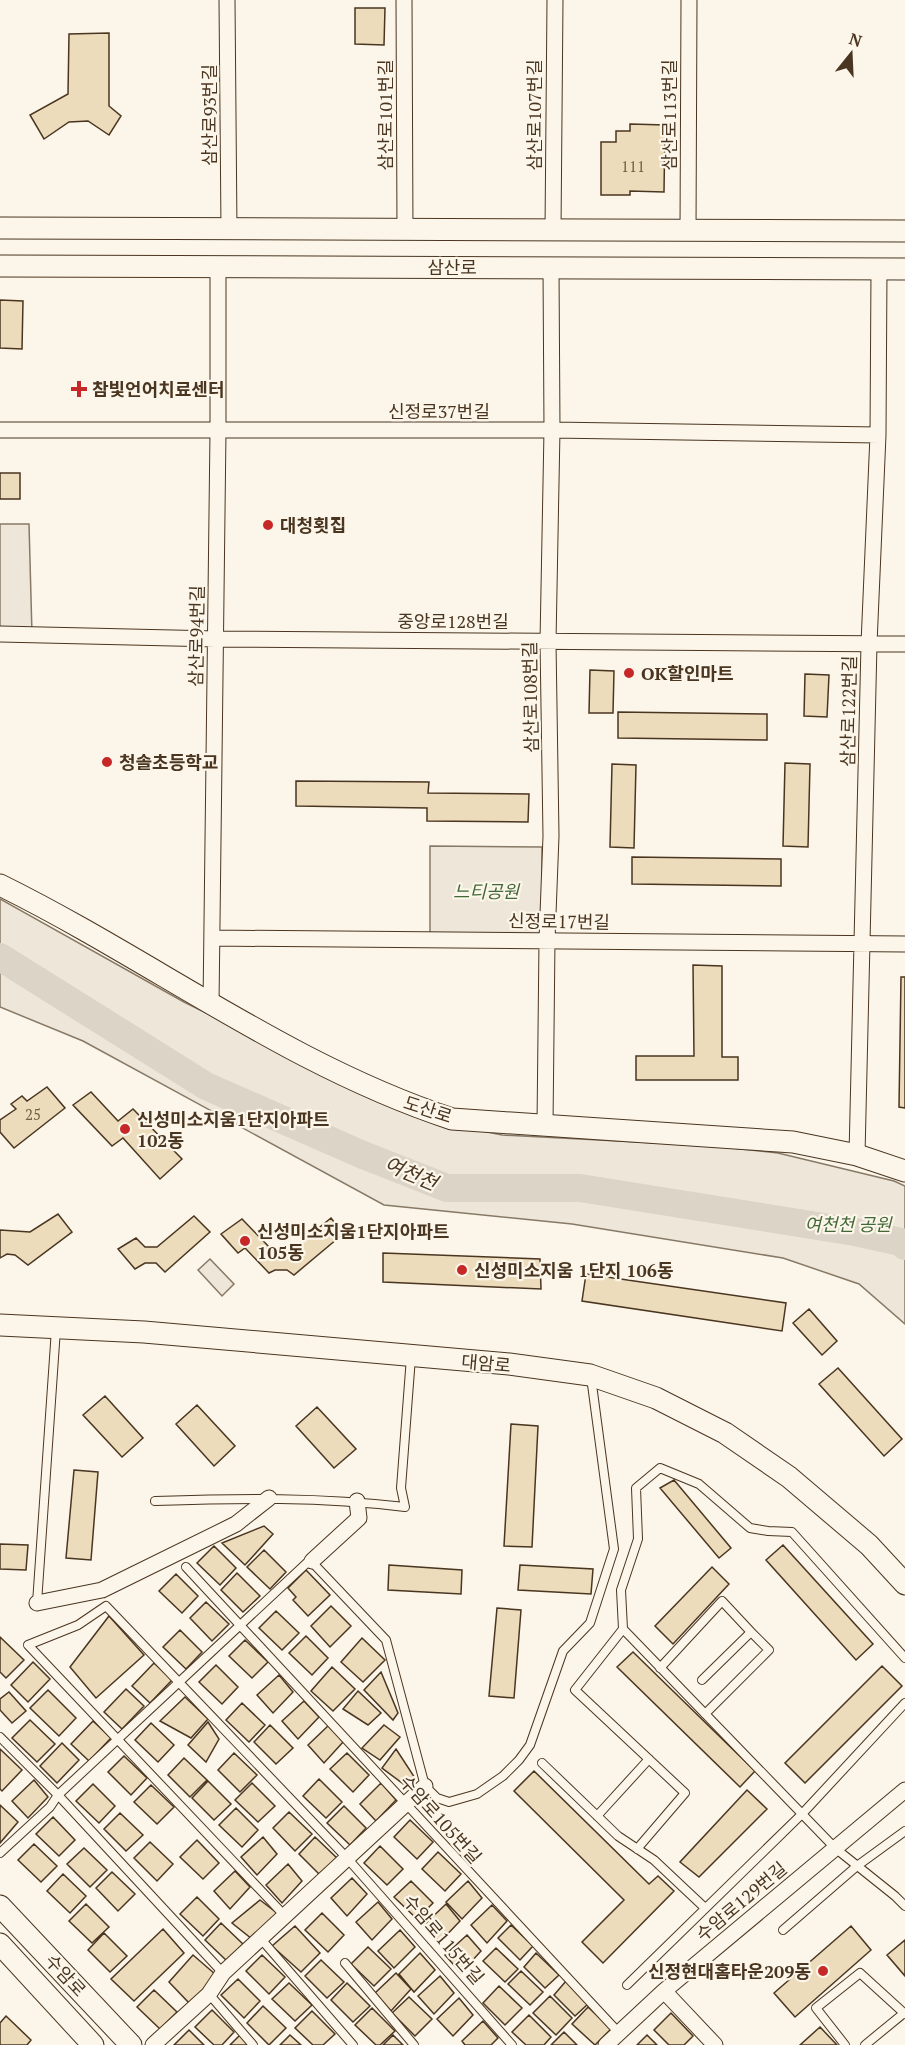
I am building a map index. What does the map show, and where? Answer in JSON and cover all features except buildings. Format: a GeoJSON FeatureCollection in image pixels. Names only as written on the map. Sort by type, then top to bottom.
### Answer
{"type":"FeatureCollection","features":[{"type":"Feature","properties":{"kind":"main road","name":"삼산로"},"geometry":{"type":"LineString","coordinates":[[0,228],[905,231]]}},
{"type":"Feature","properties":{"kind":"main road","name":"삼산로"},"geometry":{"type":"LineString","coordinates":[[0,266],[905,269]]}},
{"type":"Feature","properties":{"kind":"main road","name":"도산로"},"geometry":{"type":"LineString","coordinates":[[0,885],[211,1005],[350,1077],[416,1107],[452,1119],[793,1142],[857,1155],[905,1171]]}},
{"type":"Feature","properties":{"kind":"main road","name":"대암로"},"geometry":{"type":"LineString","coordinates":[[0,1325],[144,1332],[508,1364],[590,1375],[656,1398],[725,1432],[789,1477],[869,1545],[905,1584]]}},
{"type":"Feature","properties":{"kind":"main road","name":"수암로"},"geometry":{"type":"LineString","coordinates":[[0,1906],[131,2045]]}},
{"type":"Feature","properties":{"kind":"main road","name":"수암로"},"geometry":{"type":"LineString","coordinates":[[0,1944],[93,2045]]}},
{"type":"Feature","properties":{"kind":"street","name":"삼산로93번길"},"geometry":{"type":"LineString","coordinates":[[227,0],[229,230]]}},
{"type":"Feature","properties":{"kind":"street","name":"삼산로101번길"},"geometry":{"type":"LineString","coordinates":[[404,0],[405,230]]}},
{"type":"Feature","properties":{"kind":"street","name":"삼산로107번길"},"geometry":{"type":"LineString","coordinates":[[553,230],[555,0]]}},
{"type":"Feature","properties":{"kind":"street","name":"삼산로113번길"},"geometry":{"type":"LineString","coordinates":[[688,231],[689,0]]}},
{"type":"Feature","properties":{"kind":"street","name":"삼산로94번길"},"geometry":{"type":"LineString","coordinates":[[211,1005],[218,267]]}},
{"type":"Feature","properties":{"kind":"street","name":"삼산로108번길"},"geometry":{"type":"LineString","coordinates":[[545,1125],[547,940],[551,836],[548,642],[552,430],[551,268]]}},
{"type":"Feature","properties":{"kind":"street","name":"삼산로122번길"},"geometry":{"type":"LineString","coordinates":[[857,1155],[868,644],[878,435],[879,269]]}},
{"type":"Feature","properties":{"kind":"street","name":"신정로37번길"},"geometry":{"type":"LineString","coordinates":[[0,430],[552,430],[878,435]]}},
{"type":"Feature","properties":{"kind":"street","name":"중앙로128번길"},"geometry":{"type":"LineString","coordinates":[[0,634],[216,639],[905,644]]}},
{"type":"Feature","properties":{"kind":"street","name":"신정로17번길"},"geometry":{"type":"LineString","coordinates":[[212,938],[905,944]]}},
{"type":"Feature","properties":{"kind":"street"},"geometry":{"type":"LineString","coordinates":[[37,1603],[102,1590],[236,1524],[269,1498]]}},
{"type":"Feature","properties":{"kind":"street"},"geometry":{"type":"LineString","coordinates":[[312,1561],[359,1518],[357,1501]]}},
{"type":"Feature","properties":{"kind":"street"},"geometry":{"type":"LineString","coordinates":[[153,2045],[209,1994],[223,1973],[425,1786]]}},
{"type":"Feature","properties":{"kind":"street","name":"수암로129번길"},"geometry":{"type":"LineString","coordinates":[[606,2045],[664,1991],[905,1790]]}},
{"type":"Feature","properties":{"kind":"street"},"geometry":{"type":"LineString","coordinates":[[664,1991],[715,2045]]}},
{"type":"Feature","properties":{"kind":"lane"},"geometry":{"type":"LineString","coordinates":[[37,1603],[56,1328]]}},
{"type":"Feature","properties":{"kind":"lane"},"geometry":{"type":"LineString","coordinates":[[155,1501],[269,1498],[357,1501],[405,1507],[401,1488],[411,1356]]}},
{"type":"Feature","properties":{"kind":"lane"},"geometry":{"type":"LineString","coordinates":[[425,1786],[437,1798],[449,1802],[459,1800],[477,1794],[519,1760],[530,1745],[562,1651],[590,1623],[614,1549],[590,1375]]}},
{"type":"Feature","properties":{"kind":"lane"},"geometry":{"type":"LineString","coordinates":[[905,1658],[792,1532],[750,1528],[699,1484],[660,1468],[636,1488],[638,1539],[621,1590],[623,1629],[835,1848],[905,1906]]}},
{"type":"Feature","properties":{"kind":"lane"},"geometry":{"type":"LineString","coordinates":[[0,1853],[50,1808],[58,1795],[310,1560],[312,1561]]}},
{"type":"Feature","properties":{"kind":"lane","name":"수암로105번길"},"geometry":{"type":"LineString","coordinates":[[312,1561],[386,1640],[425,1786]]}},
{"type":"Feature","properties":{"kind":"lane","name":"수암로105번길"},"geometry":{"type":"LineString","coordinates":[[186,1567],[618,2033]]}},
{"type":"Feature","properties":{"kind":"lane"},"geometry":{"type":"LineString","coordinates":[[660,1668],[722,1601],[769,1650],[705,1714]]}},
{"type":"Feature","properties":{"kind":"lane"},"geometry":{"type":"LineString","coordinates":[[285,1916],[28,1645],[78,1624],[106,1606],[347,1858]]}},
{"type":"Feature","properties":{"kind":"lane"},"geometry":{"type":"LineString","coordinates":[[623,1629],[575,1690],[685,1793],[637,1849]]}},
{"type":"Feature","properties":{"kind":"lane"},"geometry":{"type":"LineString","coordinates":[[702,1680],[751,1632]]}},
{"type":"Feature","properties":{"kind":"lane"},"geometry":{"type":"LineString","coordinates":[[627,1985],[802,1814],[905,1703]]}},
{"type":"Feature","properties":{"kind":"lane"},"geometry":{"type":"LineString","coordinates":[[0,1737],[58,1795],[223,1973]]}},
{"type":"Feature","properties":{"kind":"lane"},"geometry":{"type":"LineString","coordinates":[[597,1816],[649,1759]]}},
{"type":"Feature","properties":{"kind":"lane"},"geometry":{"type":"LineString","coordinates":[[542,1763],[618,1836],[654,1860],[705,1908]]}},
{"type":"Feature","properties":{"kind":"lane"},"geometry":{"type":"LineString","coordinates":[[783,1930],[857,1866],[905,1831]]}},
{"type":"Feature","properties":{"kind":"lane","name":"수암로115번길"},"geometry":{"type":"LineString","coordinates":[[347,1858],[512,2045]]}},
{"type":"Feature","properties":{"kind":"lane"},"geometry":{"type":"LineString","coordinates":[[261,1939],[353,2045]]}},
{"type":"Feature","properties":{"kind":"lane"},"geometry":{"type":"LineString","coordinates":[[345,1963],[414,2045]]}},
{"type":"Feature","properties":{"kind":"lane"},"geometry":{"type":"LineString","coordinates":[[845,2045],[816,2008],[860,1973],[904,2013],[865,2045]]}},
{"type":"Feature","properties":{"kind":"lane"},"geometry":{"type":"LineString","coordinates":[[209,1994],[253,2045]]}},
{"type":"Feature","properties":{"kind":"green space"},"geometry":{"type":"Polygon","coordinates":[[[0,524],[29,524],[32,634],[0,634],[0,524]]]}},
{"type":"Feature","properties":{"kind":"green space","name":"느티공원"},"geometry":{"type":"Polygon","coordinates":[[[430,846],[542,847],[542,936],[430,935],[430,846]]]}},
{"type":"Feature","properties":{"kind":"green space","name":"여천천 공원"},"geometry":{"type":"Polygon","coordinates":[[[0,899],[184,1002],[379,1099],[449,1124],[502,1135],[714,1146],[778,1153],[894,1181],[905,1186],[905,1324],[859,1284],[783,1258],[572,1224],[384,1205],[83,1041],[0,1007],[0,899]]]}},
{"type":"Feature","properties":{"kind":"green space"},"geometry":{"type":"Polygon","coordinates":[[[210,1259],[234,1284],[222,1296],[198,1270],[210,1259]]]}},
{"type":"Feature","properties":{"kind":"waterway","name":"여천천"},"geometry":{"type":"LineString","coordinates":[[0,957],[206,1086],[363,1155],[447,1188],[580,1188],[855,1232],[901,1242],[905,1246]]}},
{"type":"Feature","properties":{"kind":"place","name":"참빛언어치료센터"},"geometry":{"type":"Point","coordinates":[79,389]}},
{"type":"Feature","properties":{"kind":"place","name":"대청횟집"},"geometry":{"type":"Point","coordinates":[268,525]}},
{"type":"Feature","properties":{"kind":"place","name":"OK할인마트"},"geometry":{"type":"Point","coordinates":[629,673]}},
{"type":"Feature","properties":{"kind":"place","name":"청솔초등학교"},"geometry":{"type":"Point","coordinates":[107,762]}},
{"type":"Feature","properties":{"kind":"place","name":"신성미소지움1단지아파트 102동"},"geometry":{"type":"Point","coordinates":[125,1129]}},
{"type":"Feature","properties":{"kind":"place","name":"신성미소지움1단지아파트 105동"},"geometry":{"type":"Point","coordinates":[245,1241]}},
{"type":"Feature","properties":{"kind":"place","name":"신성미소지움 1단지 106동"},"geometry":{"type":"Point","coordinates":[462,1270]}},
{"type":"Feature","properties":{"kind":"place","name":"신정현대홈타운209동"},"geometry":{"type":"Point","coordinates":[823,1971]}}]}
